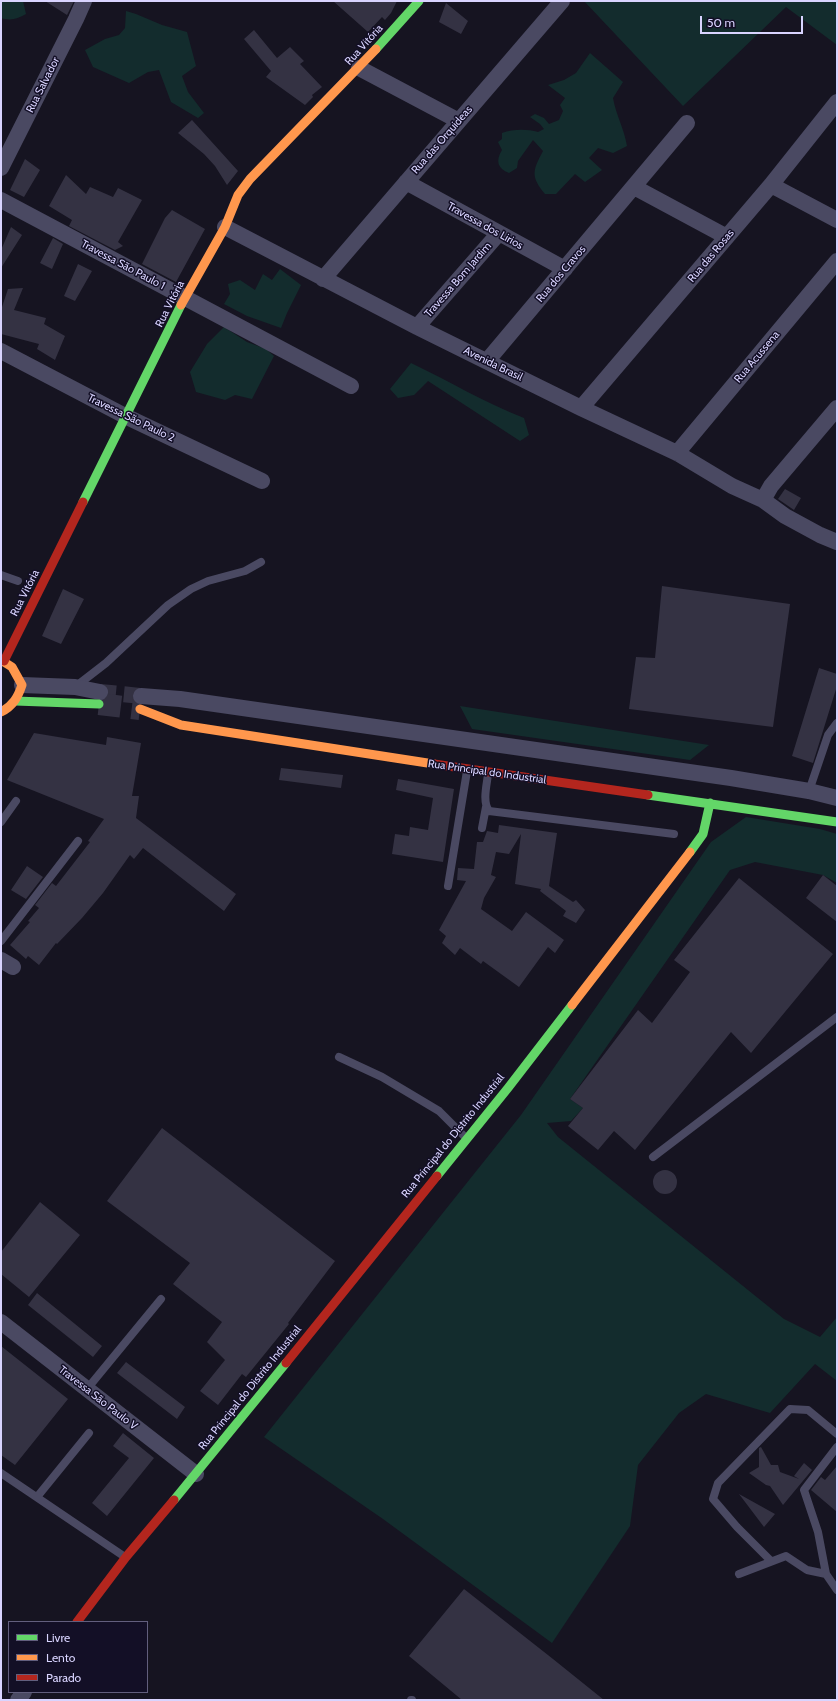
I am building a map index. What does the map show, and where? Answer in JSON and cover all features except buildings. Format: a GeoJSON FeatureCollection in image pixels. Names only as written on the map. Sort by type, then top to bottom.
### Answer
{"type":"FeatureCollection","features":[{"type":"Feature","properties":{"kind":"street","name":"Rua Salvador"},"geometry":{"type":"LineString","coordinates":[[1,168],[84,1]]}},
{"type":"Feature","properties":{"kind":"street","name":"Rua Vitória"},"geometry":{"type":"LineString","coordinates":[[3,661],[127,417],[185,298],[225,227],[238,195],[250,179],[359,68],[419,1]]}},
{"type":"Feature","properties":{"kind":"street","name":"Rua das Orquideas"},"geometry":{"type":"LineString","coordinates":[[323,279],[562,1]]}},
{"type":"Feature","properties":{"kind":"street"},"geometry":{"type":"LineString","coordinates":[[359,68],[458,121]]}},
{"type":"Feature","properties":{"kind":"street","name":"Rua das Rosas"},"geometry":{"type":"LineString","coordinates":[[581,408],[771,185],[837,102]]}},
{"type":"Feature","properties":{"kind":"street","name":"Rua dos Cravos"},"geometry":{"type":"LineString","coordinates":[[487,361],[687,123]]}},
{"type":"Feature","properties":{"kind":"street","name":"Travessa dos Lirios"},"geometry":{"type":"LineString","coordinates":[[406,182],[565,269]]}},
{"type":"Feature","properties":{"kind":"street"},"geometry":{"type":"LineString","coordinates":[[771,185],[837,220]]}},
{"type":"Feature","properties":{"kind":"street"},"geometry":{"type":"LineString","coordinates":[[634,187],[727,237]]}},
{"type":"Feature","properties":{"kind":"street","name":"Travessa São Paulo 1"},"geometry":{"type":"LineString","coordinates":[[1,200],[351,386]]}},
{"type":"Feature","properties":{"kind":"street","name":"Avenida Brasil"},"geometry":{"type":"LineString","coordinates":[[225,227],[417,327],[581,408],[677,453],[732,486],[763,500],[785,516],[820,535],[837,542]]}},
{"type":"Feature","properties":{"kind":"street","name":"Travessa Bom Jardim"},"geometry":{"type":"LineString","coordinates":[[417,327],[499,233]]}},
{"type":"Feature","properties":{"kind":"street","name":"Rua Acussena"},"geometry":{"type":"LineString","coordinates":[[677,453],[837,261]]}},
{"type":"Feature","properties":{"kind":"street","name":"Travessa São Paulo 2"},"geometry":{"type":"LineString","coordinates":[[1,352],[127,417],[262,481]]}},
{"type":"Feature","properties":{"kind":"street"},"geometry":{"type":"LineString","coordinates":[[763,500],[771,486],[837,408]]}},
{"type":"Feature","properties":{"kind":"street"},"geometry":{"type":"LineString","coordinates":[[3,661],[15,671],[22,685]]}},
{"type":"Feature","properties":{"kind":"street"},"geometry":{"type":"LineString","coordinates":[[22,685],[74,687],[99,698]]}},
{"type":"Feature","properties":{"kind":"street"},"geometry":{"type":"LineString","coordinates":[[1,712],[8,709],[15,701],[22,685]]}},
{"type":"Feature","properties":{"kind":"street"},"geometry":{"type":"LineString","coordinates":[[15,701],[99,698]]}},
{"type":"Feature","properties":{"kind":"street"},"geometry":{"type":"LineString","coordinates":[[180,699],[181,725]]}},
{"type":"Feature","properties":{"kind":"street","name":"Rua Principal do Industrial"},"geometry":{"type":"LineString","coordinates":[[140,703],[180,699],[731,778],[837,798]]}},
{"type":"Feature","properties":{"kind":"street","name":"Rua Principal do Industrial"},"geometry":{"type":"LineString","coordinates":[[140,703],[181,725],[467,770],[837,822]]}},
{"type":"Feature","properties":{"kind":"street","name":"Rua Principal do Distrito Industrial"},"geometry":{"type":"LineString","coordinates":[[78,1621],[126,1557],[196,1474],[466,1138],[508,1088],[703,834],[710,803]]}},
{"type":"Feature","properties":{"kind":"street","name":"Travessa São Paulo V"},"geometry":{"type":"LineString","coordinates":[[1,1322],[196,1474]]}},
{"type":"Feature","properties":{"kind":"lane"},"geometry":{"type":"LineString","coordinates":[[74,687],[106,663],[168,606],[191,589],[208,581],[245,572],[261,562]]}},
{"type":"Feature","properties":{"kind":"lane"},"geometry":{"type":"LineString","coordinates":[[1,575],[18,581]]}},
{"type":"Feature","properties":{"kind":"lane"},"geometry":{"type":"LineString","coordinates":[[809,792],[828,736],[837,724]]}},
{"type":"Feature","properties":{"kind":"lane"},"geometry":{"type":"LineString","coordinates":[[448,886],[467,770]]}},
{"type":"Feature","properties":{"kind":"lane"},"geometry":{"type":"LineString","coordinates":[[482,828],[486,807],[488,773]]}},
{"type":"Feature","properties":{"kind":"lane"},"geometry":{"type":"LineString","coordinates":[[1,822],[16,801]]}},
{"type":"Feature","properties":{"kind":"lane"},"geometry":{"type":"LineString","coordinates":[[486,807],[489,811],[674,834]]}},
{"type":"Feature","properties":{"kind":"lane"},"geometry":{"type":"LineString","coordinates":[[1,941],[78,841]]}},
{"type":"Feature","properties":{"kind":"lane"},"geometry":{"type":"LineString","coordinates":[[653,1157],[837,1017]]}},
{"type":"Feature","properties":{"kind":"lane"},"geometry":{"type":"LineString","coordinates":[[339,1057],[382,1077],[439,1111],[466,1138]]}},
{"type":"Feature","properties":{"kind":"lane"},"geometry":{"type":"LineString","coordinates":[[87,1389],[161,1299]]}},
{"type":"Feature","properties":{"kind":"lane"},"geometry":{"type":"LineString","coordinates":[[771,1561],[712,1499],[718,1483],[790,1409],[808,1410],[837,1434]]}},
{"type":"Feature","properties":{"kind":"lane"},"geometry":{"type":"LineString","coordinates":[[37,1497],[89,1433]]}},
{"type":"Feature","properties":{"kind":"lane"},"geometry":{"type":"LineString","coordinates":[[837,1447],[804,1490],[818,1532],[826,1574],[837,1590]]}},
{"type":"Feature","properties":{"kind":"lane"},"geometry":{"type":"LineString","coordinates":[[1,1473],[126,1557]]}},
{"type":"Feature","properties":{"kind":"lane"},"geometry":{"type":"LineString","coordinates":[[739,1574],[786,1556],[807,1570],[826,1574]]}},
{"type":"Feature","properties":{"kind":"green space"},"geometry":{"type":"Polygon","coordinates":[[[1,1],[23,1],[26,14],[14,19],[1,18],[1,1]]]}},
{"type":"Feature","properties":{"kind":"green space"},"geometry":{"type":"Polygon","coordinates":[[[584,1],[837,1],[837,45],[786,7],[683,106],[584,1]]]}},
{"type":"Feature","properties":{"kind":"green space"},"geometry":{"type":"Polygon","coordinates":[[[126,11],[162,25],[187,32],[196,66],[182,76],[188,92],[204,113],[198,118],[171,102],[159,70],[148,72],[129,83],[93,67],[85,50],[105,39],[119,35],[125,28],[126,11]]]}},
{"type":"Feature","properties":{"kind":"green space"},"geometry":{"type":"Polygon","coordinates":[[[590,53],[623,82],[613,98],[627,146],[613,153],[598,148],[589,158],[602,170],[585,182],[575,174],[556,194],[545,194],[540,188],[535,177],[535,168],[543,151],[533,140],[518,161],[517,168],[509,173],[500,167],[498,161],[502,150],[498,142],[502,139],[502,133],[520,130],[538,132],[544,129],[530,117],[535,114],[544,118],[549,124],[559,120],[563,111],[560,105],[565,98],[548,85],[564,80],[576,73],[590,53]]]}},
{"type":"Feature","properties":{"kind":"green space"},"geometry":{"type":"Polygon","coordinates":[[[280,269],[301,285],[281,328],[247,316],[224,304],[230,294],[228,284],[240,280],[255,290],[263,274],[272,280],[280,269]]]}},
{"type":"Feature","properties":{"kind":"green space"},"geometry":{"type":"Polygon","coordinates":[[[224,327],[247,342],[266,349],[274,356],[252,399],[235,395],[225,400],[196,392],[190,372],[207,344],[224,327]]]}},
{"type":"Feature","properties":{"kind":"green space"},"geometry":{"type":"Polygon","coordinates":[[[411,363],[481,399],[524,418],[529,435],[520,441],[428,381],[414,395],[398,398],[390,389],[411,363]]]}},
{"type":"Feature","properties":{"kind":"green space"},"geometry":{"type":"Polygon","coordinates":[[[460,706],[709,745],[690,760],[472,729],[460,706]]]}},
{"type":"Feature","properties":{"kind":"green space"},"geometry":{"type":"Polygon","coordinates":[[[746,817],[820,829],[837,834],[837,883],[823,875],[755,862],[730,870],[570,1099],[583,1108],[571,1121],[547,1123],[558,1137],[784,1319],[820,1337],[837,1317],[837,1381],[815,1364],[770,1413],[706,1394],[679,1413],[638,1465],[630,1526],[552,1643],[383,1519],[264,1437],[521,1115],[711,842],[746,817]]]}},
{"type":"Feature","properties":{"kind":"tunnel"},"geometry":{"type":"LineString","coordinates":[[100,692],[141,696]]}},
{"type":"Feature","properties":{"kind":"tunnel"},"geometry":{"type":"LineString","coordinates":[[99,704],[140,709]]}},
{"type":"Feature","properties":{"kind":"traffic: fast"},"geometry":{"type":"LineString","coordinates":[[376,49],[419,1]]}},
{"type":"Feature","properties":{"kind":"traffic: fast"},"geometry":{"type":"LineString","coordinates":[[83,502],[181,305]]}},
{"type":"Feature","properties":{"kind":"traffic: fast"},"geometry":{"type":"LineString","coordinates":[[15,701],[99,704]]}},
{"type":"Feature","properties":{"kind":"traffic: fast"},"geometry":{"type":"LineString","coordinates":[[648,795],[837,822]]}},
{"type":"Feature","properties":{"kind":"traffic: fast"},"geometry":{"type":"LineString","coordinates":[[690,852],[703,834],[710,803]]}},
{"type":"Feature","properties":{"kind":"traffic: fast"},"geometry":{"type":"LineString","coordinates":[[437,1176],[572,1005]]}},
{"type":"Feature","properties":{"kind":"traffic: fast"},"geometry":{"type":"LineString","coordinates":[[174,1500],[286,1363]]}},
{"type":"Feature","properties":{"kind":"traffic: slow"},"geometry":{"type":"LineString","coordinates":[[181,305],[225,227],[238,195],[250,179],[376,49]]}},
{"type":"Feature","properties":{"kind":"traffic: slow"},"geometry":{"type":"LineString","coordinates":[[1,660],[12,667],[22,685],[14,701],[9,707],[1,712]]}},
{"type":"Feature","properties":{"kind":"traffic: slow"},"geometry":{"type":"LineString","coordinates":[[140,709],[181,725],[434,764]]}},
{"type":"Feature","properties":{"kind":"traffic: slow"},"geometry":{"type":"LineString","coordinates":[[572,1005],[690,852]]}},
{"type":"Feature","properties":{"kind":"traffic: jam"},"geometry":{"type":"LineString","coordinates":[[4,661],[83,502]]}},
{"type":"Feature","properties":{"kind":"traffic: jam"},"geometry":{"type":"LineString","coordinates":[[434,764],[648,795]]}},
{"type":"Feature","properties":{"kind":"traffic: jam"},"geometry":{"type":"LineString","coordinates":[[286,1363],[437,1176]]}},
{"type":"Feature","properties":{"kind":"traffic: jam"},"geometry":{"type":"LineString","coordinates":[[78,1621],[126,1557],[174,1500]]}}]}
